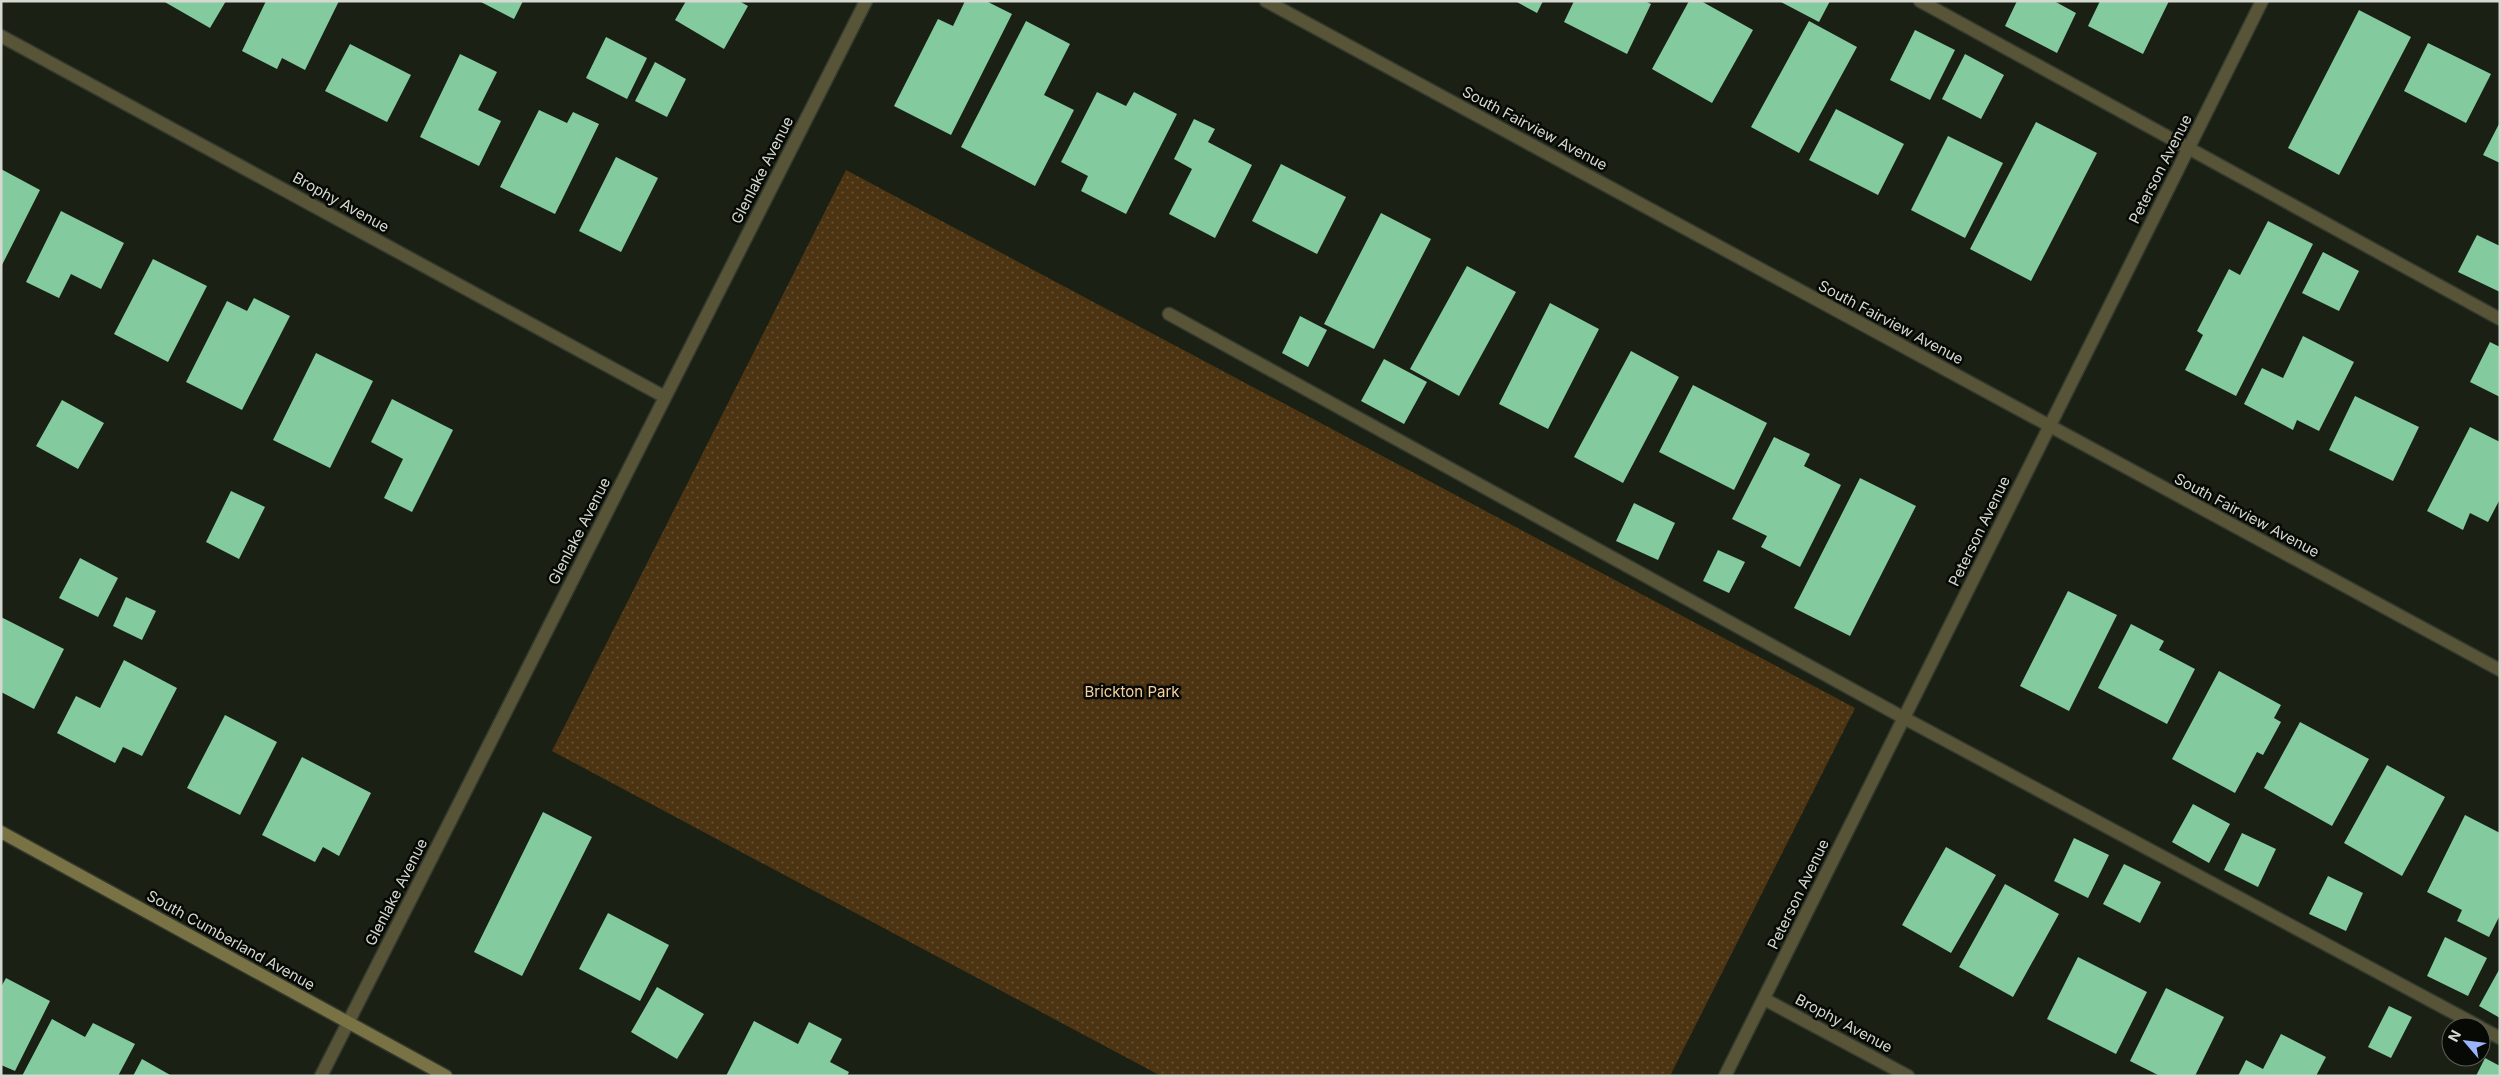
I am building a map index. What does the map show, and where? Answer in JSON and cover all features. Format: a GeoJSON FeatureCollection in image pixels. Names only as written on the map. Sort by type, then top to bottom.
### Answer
{"type":"FeatureCollection","features":[{"type":"Feature","properties":{"kind":"street","name":"Glenlake Avenue"},"geometry":{"type":"LineString","coordinates":[[321,1076],[866,1]]}},
{"type":"Feature","properties":{"kind":"street","name":"South Fairview Avenue"},"geometry":{"type":"LineString","coordinates":[[1266,1],[2500,670]]}},
{"type":"Feature","properties":{"kind":"street"},"geometry":{"type":"LineString","coordinates":[[1920,1],[2500,319]]}},
{"type":"Feature","properties":{"kind":"street","name":"Peterson Avenue"},"geometry":{"type":"LineString","coordinates":[[1725,1076],[2262,1]]}},
{"type":"Feature","properties":{"kind":"street","name":"Brophy Avenue"},"geometry":{"type":"LineString","coordinates":[[1,36],[665,397]]}},
{"type":"Feature","properties":{"kind":"street"},"geometry":{"type":"LineString","coordinates":[[1169,314],[1904,718],[2461,1017]]}},
{"type":"Feature","properties":{"kind":"street","name":"South Cumberland Avenue"},"geometry":{"type":"LineString","coordinates":[[1,832],[446,1076]]}},
{"type":"Feature","properties":{"kind":"street","name":"Brophy Avenue"},"geometry":{"type":"LineString","coordinates":[[1764,999],[1908,1076]]}},
{"type":"Feature","properties":{"kind":"green space","name":"Brickton Park"},"geometry":{"type":"Polygon","coordinates":[[[846,170],[1855,708],[1670,1076],[1161,1076],[552,751],[846,170]]]}},
{"type":"Feature","properties":{"kind":"building"},"geometry":{"type":"Polygon","coordinates":[[[163,1],[226,1],[210,28],[163,1]]]}},
{"type":"Feature","properties":{"kind":"building"},"geometry":{"type":"Polygon","coordinates":[[[266,1],[339,1],[305,70],[282,58],[277,69],[242,51],[266,1]]]}},
{"type":"Feature","properties":{"kind":"building"},"geometry":{"type":"Polygon","coordinates":[[[479,1],[523,1],[514,19],[479,1]]]}},
{"type":"Feature","properties":{"kind":"building"},"geometry":{"type":"Polygon","coordinates":[[[686,1],[739,1],[748,6],[724,49],[675,20],[686,1]]]}},
{"type":"Feature","properties":{"kind":"building"},"geometry":{"type":"Polygon","coordinates":[[[965,1],[986,1],[1012,14],[951,135],[894,106],[938,19],[953,26],[965,1]]]}},
{"type":"Feature","properties":{"kind":"building"},"geometry":{"type":"Polygon","coordinates":[[[1515,1],[1543,1],[1537,13],[1515,1]]]}},
{"type":"Feature","properties":{"kind":"building"},"geometry":{"type":"Polygon","coordinates":[[[1574,1],[1645,1],[1651,4],[1627,54],[1564,22],[1574,1]]]}},
{"type":"Feature","properties":{"kind":"building"},"geometry":{"type":"Polygon","coordinates":[[[1689,1],[1701,1],[1753,30],[1712,103],[1652,69],[1689,1]]]}},
{"type":"Feature","properties":{"kind":"building"},"geometry":{"type":"Polygon","coordinates":[[[1779,1],[1830,1],[1819,22],[1779,1]]]}},
{"type":"Feature","properties":{"kind":"building"},"geometry":{"type":"Polygon","coordinates":[[[2017,1],[2054,1],[2076,13],[2057,53],[2005,26],[2017,1]]]}},
{"type":"Feature","properties":{"kind":"building"},"geometry":{"type":"Polygon","coordinates":[[[2100,1],[2169,1],[2143,54],[2088,26],[2100,1]]]}},
{"type":"Feature","properties":{"kind":"building"},"geometry":{"type":"Polygon","coordinates":[[[2359,10],[2411,37],[2339,175],[2288,148],[2359,10]]]}},
{"type":"Feature","properties":{"kind":"building"},"geometry":{"type":"Polygon","coordinates":[[[1026,21],[1070,44],[1044,95],[1074,110],[1035,186],[961,147],[1026,21]]]}},
{"type":"Feature","properties":{"kind":"building"},"geometry":{"type":"Polygon","coordinates":[[[1809,21],[1857,47],[1799,153],[1751,127],[1809,21]]]}},
{"type":"Feature","properties":{"kind":"building"},"geometry":{"type":"Polygon","coordinates":[[[1915,30],[1955,50],[1930,100],[1890,80],[1915,30]]]}},
{"type":"Feature","properties":{"kind":"building"},"geometry":{"type":"Polygon","coordinates":[[[606,37],[647,58],[627,99],[586,78],[606,37]]]}},
{"type":"Feature","properties":{"kind":"building"},"geometry":{"type":"Polygon","coordinates":[[[2428,43],[2491,74],[2466,123],[2404,91],[2428,43]]]}},
{"type":"Feature","properties":{"kind":"building"},"geometry":{"type":"Polygon","coordinates":[[[350,44],[411,75],[387,122],[325,91],[350,44]]]}},
{"type":"Feature","properties":{"kind":"building"},"geometry":{"type":"Polygon","coordinates":[[[460,54],[497,72],[478,110],[501,121],[479,166],[420,137],[460,54]]]}},
{"type":"Feature","properties":{"kind":"building"},"geometry":{"type":"Polygon","coordinates":[[[1965,54],[2004,75],[1981,119],[1942,99],[1965,54]]]}},
{"type":"Feature","properties":{"kind":"building"},"geometry":{"type":"Polygon","coordinates":[[[655,62],[686,79],[667,117],[635,101],[655,62]]]}},
{"type":"Feature","properties":{"kind":"building"},"geometry":{"type":"Polygon","coordinates":[[[1097,92],[1126,106],[1134,92],[1177,114],[1126,214],[1081,191],[1088,176],[1061,162],[1097,92]]]}},
{"type":"Feature","properties":{"kind":"building"},"geometry":{"type":"Polygon","coordinates":[[[1836,109],[1904,144],[1878,195],[1809,160],[1836,109]]]}},
{"type":"Feature","properties":{"kind":"building"},"geometry":{"type":"Polygon","coordinates":[[[539,110],[567,123],[573,112],[599,124],[555,214],[500,187],[539,110]]]}},
{"type":"Feature","properties":{"kind":"building"},"geometry":{"type":"Polygon","coordinates":[[[1194,119],[1215,129],[1208,142],[1252,165],[1215,238],[1169,214],[1192,169],[1174,159],[1194,119]]]}},
{"type":"Feature","properties":{"kind":"building"},"geometry":{"type":"Polygon","coordinates":[[[2036,122],[2097,153],[2031,281],[1970,249],[2036,122]]]}},
{"type":"Feature","properties":{"kind":"building"},"geometry":{"type":"Polygon","coordinates":[[[2500,122],[2500,163],[2483,155],[2500,122]]]}},
{"type":"Feature","properties":{"kind":"building"},"geometry":{"type":"Polygon","coordinates":[[[1948,136],[2003,163],[1965,238],[1911,210],[1948,136]]]}},
{"type":"Feature","properties":{"kind":"building"},"geometry":{"type":"Polygon","coordinates":[[[616,157],[658,178],[621,252],[579,231],[616,157]]]}},
{"type":"Feature","properties":{"kind":"building"},"geometry":{"type":"Polygon","coordinates":[[[1281,164],[1346,197],[1317,254],[1252,221],[1281,164]]]}},
{"type":"Feature","properties":{"kind":"building"},"geometry":{"type":"Polygon","coordinates":[[[1,169],[40,190],[1,267],[1,169]]]}},
{"type":"Feature","properties":{"kind":"building"},"geometry":{"type":"Polygon","coordinates":[[[61,211],[124,243],[101,289],[71,274],[59,298],[26,282],[61,211]]]}},
{"type":"Feature","properties":{"kind":"building"},"geometry":{"type":"Polygon","coordinates":[[[1381,213],[1431,239],[1374,349],[1324,324],[1381,213]]]}},
{"type":"Feature","properties":{"kind":"building"},"geometry":{"type":"Polygon","coordinates":[[[2268,221],[2313,244],[2236,396],[2185,370],[2203,335],[2197,331],[2229,269],[2240,275],[2268,221]]]}},
{"type":"Feature","properties":{"kind":"building"},"geometry":{"type":"Polygon","coordinates":[[[2477,235],[2500,246],[2500,292],[2458,272],[2477,235]]]}},
{"type":"Feature","properties":{"kind":"building"},"geometry":{"type":"Polygon","coordinates":[[[2323,252],[2359,271],[2339,311],[2302,293],[2323,252]]]}},
{"type":"Feature","properties":{"kind":"building"},"geometry":{"type":"Polygon","coordinates":[[[153,259],[207,286],[168,362],[114,334],[153,259]]]}},
{"type":"Feature","properties":{"kind":"building"},"geometry":{"type":"Polygon","coordinates":[[[1467,266],[1516,292],[1459,396],[1410,369],[1467,266]]]}},
{"type":"Feature","properties":{"kind":"building"},"geometry":{"type":"Polygon","coordinates":[[[254,298],[290,316],[242,410],[186,382],[227,301],[247,311],[254,298]]]}},
{"type":"Feature","properties":{"kind":"building"},"geometry":{"type":"Polygon","coordinates":[[[1550,303],[1599,329],[1548,429],[1499,404],[1550,303]]]}},
{"type":"Feature","properties":{"kind":"building"},"geometry":{"type":"Polygon","coordinates":[[[1300,316],[1327,330],[1308,367],[1282,353],[1300,316]]]}},
{"type":"Feature","properties":{"kind":"building"},"geometry":{"type":"Polygon","coordinates":[[[2303,336],[2354,362],[2319,431],[2297,420],[2293,430],[2244,404],[2262,368],[2283,378],[2303,336]]]}},
{"type":"Feature","properties":{"kind":"building"},"geometry":{"type":"Polygon","coordinates":[[[2490,342],[2500,347],[2500,397],[2470,382],[2490,342]]]}},
{"type":"Feature","properties":{"kind":"building"},"geometry":{"type":"Polygon","coordinates":[[[1631,351],[1679,377],[1623,483],[1574,457],[1631,351]]]}},
{"type":"Feature","properties":{"kind":"building"},"geometry":{"type":"Polygon","coordinates":[[[316,353],[373,381],[330,468],[273,440],[316,353]]]}},
{"type":"Feature","properties":{"kind":"building"},"geometry":{"type":"Polygon","coordinates":[[[1384,359],[1427,382],[1404,424],[1361,401],[1384,359]]]}},
{"type":"Feature","properties":{"kind":"building"},"geometry":{"type":"Polygon","coordinates":[[[1693,385],[1767,423],[1734,490],[1659,452],[1693,385]]]}},
{"type":"Feature","properties":{"kind":"building"},"geometry":{"type":"Polygon","coordinates":[[[2355,396],[2419,427],[2393,481],[2329,450],[2355,396]]]}},
{"type":"Feature","properties":{"kind":"building"},"geometry":{"type":"Polygon","coordinates":[[[392,399],[453,430],[412,512],[384,498],[403,459],[371,442],[392,399]]]}},
{"type":"Feature","properties":{"kind":"building"},"geometry":{"type":"Polygon","coordinates":[[[62,400],[104,423],[78,469],[36,446],[62,400]]]}},
{"type":"Feature","properties":{"kind":"building"},"geometry":{"type":"Polygon","coordinates":[[[2470,427],[2500,442],[2500,499],[2488,522],[2470,513],[2463,530],[2427,511],[2470,427]]]}},
{"type":"Feature","properties":{"kind":"building"},"geometry":{"type":"Polygon","coordinates":[[[1774,437],[1810,454],[1804,466],[1841,485],[1800,567],[1761,547],[1767,536],[1732,519],[1774,437]]]}},
{"type":"Feature","properties":{"kind":"building"},"geometry":{"type":"Polygon","coordinates":[[[1860,478],[1916,506],[1850,636],[1794,608],[1860,478]]]}},
{"type":"Feature","properties":{"kind":"building"},"geometry":{"type":"Polygon","coordinates":[[[231,491],[265,507],[239,559],[206,542],[231,491]]]}},
{"type":"Feature","properties":{"kind":"building"},"geometry":{"type":"Polygon","coordinates":[[[1634,503],[1675,523],[1658,560],[1616,541],[1634,503]]]}},
{"type":"Feature","properties":{"kind":"building"},"geometry":{"type":"Polygon","coordinates":[[[1718,550],[1745,562],[1729,593],[1703,581],[1718,550]]]}},
{"type":"Feature","properties":{"kind":"building"},"geometry":{"type":"Polygon","coordinates":[[[80,558],[118,578],[98,617],[59,598],[80,558]]]}},
{"type":"Feature","properties":{"kind":"building"},"geometry":{"type":"Polygon","coordinates":[[[2068,591],[2117,615],[2069,711],[2020,686],[2068,591]]]}},
{"type":"Feature","properties":{"kind":"building"},"geometry":{"type":"Polygon","coordinates":[[[126,597],[156,611],[142,640],[113,626],[126,597]]]}},
{"type":"Feature","properties":{"kind":"building"},"geometry":{"type":"Polygon","coordinates":[[[1,617],[64,649],[34,709],[1,692],[1,617]]]}},
{"type":"Feature","properties":{"kind":"building"},"geometry":{"type":"Polygon","coordinates":[[[2131,624],[2164,641],[2159,650],[2195,669],[2167,724],[2098,688],[2131,624]]]}},
{"type":"Feature","properties":{"kind":"building"},"geometry":{"type":"Polygon","coordinates":[[[124,660],[177,688],[142,756],[123,747],[115,763],[57,733],[76,696],[100,708],[124,660]]]}},
{"type":"Feature","properties":{"kind":"building"},"geometry":{"type":"Polygon","coordinates":[[[2219,671],[2281,705],[2274,718],[2281,722],[2263,755],[2257,752],[2235,793],[2172,759],[2219,671]]]}},
{"type":"Feature","properties":{"kind":"building"},"geometry":{"type":"Polygon","coordinates":[[[225,715],[277,742],[240,815],[187,788],[225,715]]]}},
{"type":"Feature","properties":{"kind":"building"},"geometry":{"type":"Polygon","coordinates":[[[2300,722],[2369,759],[2332,826],[2264,788],[2300,722]]]}},
{"type":"Feature","properties":{"kind":"building"},"geometry":{"type":"Polygon","coordinates":[[[302,757],[371,793],[339,856],[323,847],[315,862],[262,835],[302,757]]]}},
{"type":"Feature","properties":{"kind":"building"},"geometry":{"type":"Polygon","coordinates":[[[2387,765],[2445,797],[2402,876],[2344,843],[2387,765]]]}},
{"type":"Feature","properties":{"kind":"building"},"geometry":{"type":"Polygon","coordinates":[[[2193,804],[2230,824],[2209,863],[2172,842],[2193,804]]]}},
{"type":"Feature","properties":{"kind":"building"},"geometry":{"type":"Polygon","coordinates":[[[543,812],[592,837],[522,976],[474,952],[543,812]]]}},
{"type":"Feature","properties":{"kind":"building"},"geometry":{"type":"Polygon","coordinates":[[[2465,815],[2500,833],[2500,915],[2489,937],[2457,921],[2462,910],[2427,892],[2465,815]]]}},
{"type":"Feature","properties":{"kind":"building"},"geometry":{"type":"Polygon","coordinates":[[[2242,833],[2276,849],[2258,887],[2224,870],[2242,833]]]}},
{"type":"Feature","properties":{"kind":"building"},"geometry":{"type":"Polygon","coordinates":[[[2074,838],[2109,855],[2088,898],[2054,881],[2074,838]]]}},
{"type":"Feature","properties":{"kind":"building"},"geometry":{"type":"Polygon","coordinates":[[[1946,847],[1996,875],[1951,953],[1902,925],[1946,847]]]}},
{"type":"Feature","properties":{"kind":"building"},"geometry":{"type":"Polygon","coordinates":[[[2124,864],[2161,882],[2140,923],[2103,904],[2124,864]]]}},
{"type":"Feature","properties":{"kind":"building"},"geometry":{"type":"Polygon","coordinates":[[[2328,876],[2363,893],[2346,931],[2309,914],[2328,876]]]}},
{"type":"Feature","properties":{"kind":"building"},"geometry":{"type":"Polygon","coordinates":[[[2005,884],[2059,914],[2013,997],[1959,967],[2005,884]]]}},
{"type":"Feature","properties":{"kind":"building"},"geometry":{"type":"Polygon","coordinates":[[[608,913],[669,945],[640,1001],[579,969],[608,913]]]}},
{"type":"Feature","properties":{"kind":"building"},"geometry":{"type":"Polygon","coordinates":[[[2445,937],[2487,958],[2468,996],[2427,976],[2445,937]]]}},
{"type":"Feature","properties":{"kind":"building"},"geometry":{"type":"Polygon","coordinates":[[[2078,957],[2147,992],[2116,1054],[2047,1019],[2078,957]]]}},
{"type":"Feature","properties":{"kind":"building"},"geometry":{"type":"Polygon","coordinates":[[[2500,968],[2500,1018],[2479,1006],[2500,968]]]}},
{"type":"Feature","properties":{"kind":"building"},"geometry":{"type":"Polygon","coordinates":[[[6,978],[50,1001],[15,1071],[1,1065],[1,987],[6,978]]]}},
{"type":"Feature","properties":{"kind":"building"},"geometry":{"type":"Polygon","coordinates":[[[657,987],[704,1014],[677,1059],[631,1032],[657,987]]]}},
{"type":"Feature","properties":{"kind":"building"},"geometry":{"type":"Polygon","coordinates":[[[2166,988],[2224,1017],[2195,1076],[2160,1076],[2130,1061],[2166,988]]]}},
{"type":"Feature","properties":{"kind":"building"},"geometry":{"type":"Polygon","coordinates":[[[2389,1006],[2412,1017],[2391,1058],[2368,1047],[2389,1006]]]}},
{"type":"Feature","properties":{"kind":"building"},"geometry":{"type":"Polygon","coordinates":[[[52,1019],[85,1037],[93,1023],[135,1044],[118,1076],[22,1076],[52,1019]]]}},
{"type":"Feature","properties":{"kind":"building"},"geometry":{"type":"Polygon","coordinates":[[[754,1021],[798,1044],[809,1022],[842,1039],[830,1062],[849,1072],[847,1076],[726,1076],[754,1021]]]}},
{"type":"Feature","properties":{"kind":"building"},"geometry":{"type":"Polygon","coordinates":[[[2281,1034],[2326,1057],[2316,1076],[2238,1076],[2246,1060],[2263,1069],[2281,1034]]]}},
{"type":"Feature","properties":{"kind":"building"},"geometry":{"type":"Polygon","coordinates":[[[142,1059],[172,1076],[133,1076],[142,1059]]]}},
{"type":"Feature","properties":{"kind":"building"},"geometry":{"type":"Polygon","coordinates":[[[2491,1061],[2500,1066],[2500,1076],[2476,1076],[2480,1067],[2491,1067],[2491,1061]]]}}]}
